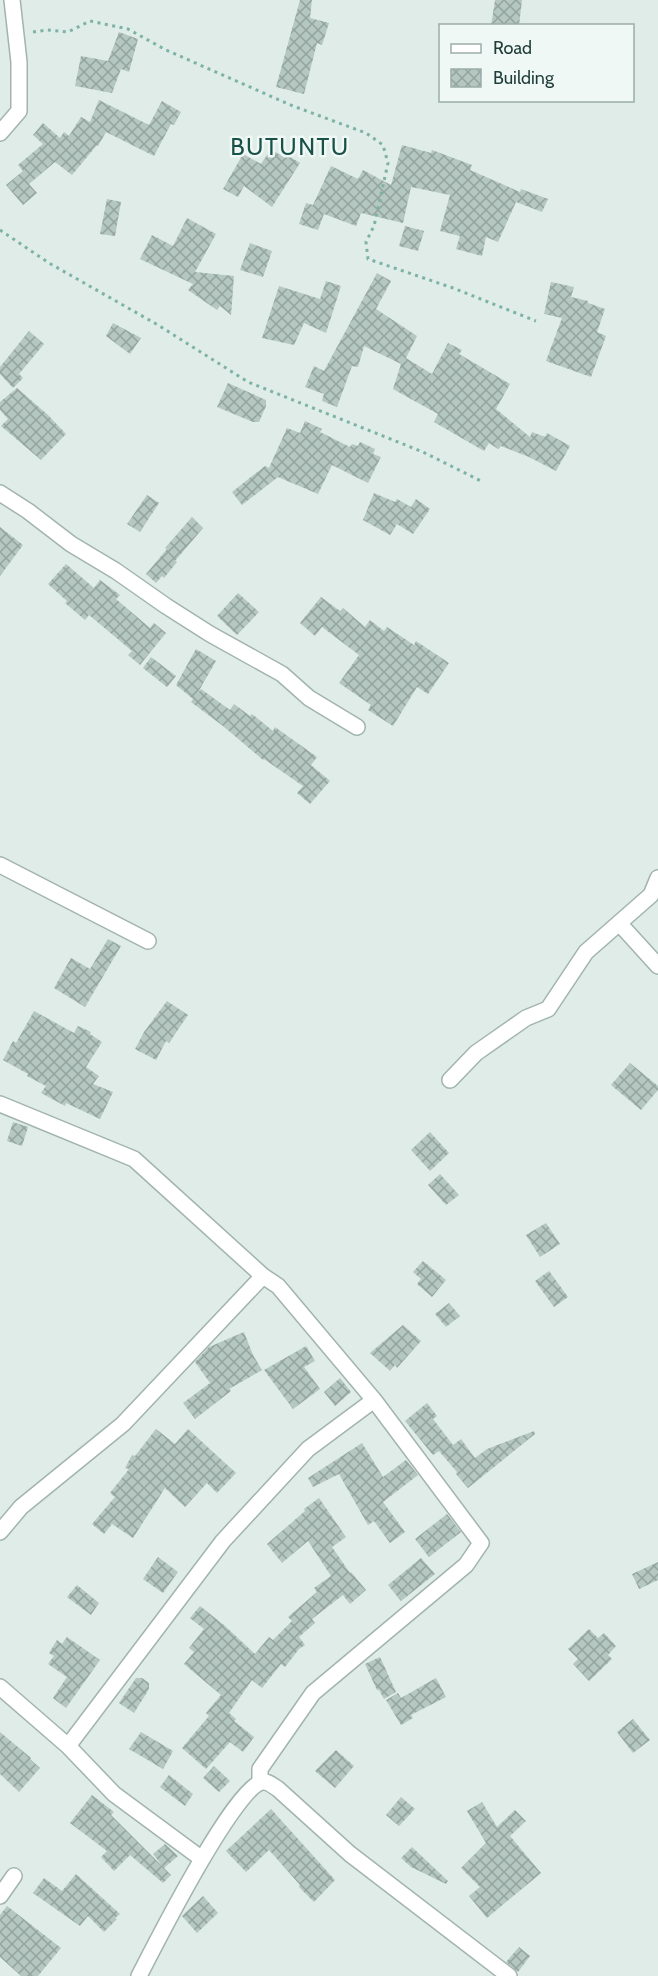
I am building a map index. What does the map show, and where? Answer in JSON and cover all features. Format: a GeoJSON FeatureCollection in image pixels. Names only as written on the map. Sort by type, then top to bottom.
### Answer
{"type":"FeatureCollection","features":[{"type":"Feature","properties":{"kind":"street"},"geometry":{"type":"LineString","coordinates":[[0,133],[19,111],[19,62],[12,0]]}},
{"type":"Feature","properties":{"kind":"street"},"geometry":{"type":"LineString","coordinates":[[0,493],[71,544],[210,634],[282,674],[309,698],[357,727]]}},
{"type":"Feature","properties":{"kind":"street"},"geometry":{"type":"LineString","coordinates":[[0,865],[148,941]]}},
{"type":"Feature","properties":{"kind":"street"},"geometry":{"type":"LineString","coordinates":[[450,1080],[476,1053],[526,1018],[548,1009],[586,952],[651,895],[658,878]]}},
{"type":"Feature","properties":{"kind":"street"},"geometry":{"type":"LineString","coordinates":[[619,923],[658,966]]}},
{"type":"Feature","properties":{"kind":"street"},"geometry":{"type":"LineString","coordinates":[[0,1104],[134,1159],[263,1276],[278,1286],[374,1400],[482,1543],[466,1564],[313,1693],[260,1769],[260,1782]]}},
{"type":"Feature","properties":{"kind":"street"},"geometry":{"type":"LineString","coordinates":[[0,1532],[21,1506],[123,1424],[263,1276]]}},
{"type":"Feature","properties":{"kind":"street"},"geometry":{"type":"LineString","coordinates":[[68,1746],[223,1541],[308,1449],[374,1400]]}},
{"type":"Feature","properties":{"kind":"street"},"geometry":{"type":"LineString","coordinates":[[0,1687],[68,1746],[114,1794],[202,1859]]}},
{"type":"Feature","properties":{"kind":"street"},"geometry":{"type":"LineString","coordinates":[[139,1976],[184,1889],[228,1817],[249,1790],[260,1782],[267,1782],[278,1789],[350,1854],[509,1976]]}},
{"type":"Feature","properties":{"kind":"street"},"geometry":{"type":"LineString","coordinates":[[0,1896],[14,1876]]}},
{"type":"Feature","properties":{"kind":"path"},"geometry":{"type":"LineString","coordinates":[[16,36],[47,30],[68,32],[90,21],[128,29],[166,50],[293,106],[366,133],[383,146],[388,163],[374,226],[366,242],[368,259],[453,288],[536,321]]}},
{"type":"Feature","properties":{"kind":"path"},"geometry":{"type":"LineString","coordinates":[[0,230],[49,263],[158,325],[248,382],[423,452],[481,481]]}},
{"type":"Feature","properties":{"kind":"building"},"geometry":{"type":"Polygon","coordinates":[[[300,0],[312,0],[310,18],[329,23],[322,45],[317,43],[304,94],[276,87],[300,0]]]}},
{"type":"Feature","properties":{"kind":"building"},"geometry":{"type":"Polygon","coordinates":[[[495,0],[522,0],[519,24],[491,24],[495,0]]]}},
{"type":"Feature","properties":{"kind":"building"},"geometry":{"type":"Polygon","coordinates":[[[119,32],[138,39],[129,72],[121,69],[112,93],[75,86],[81,56],[108,61],[119,32]]]}},
{"type":"Feature","properties":{"kind":"building"},"geometry":{"type":"Polygon","coordinates":[[[99,100],[149,125],[162,101],[181,112],[174,125],[171,124],[154,156],[106,132],[98,146],[72,175],[55,162],[29,184],[37,193],[23,205],[6,185],[23,171],[18,165],[43,144],[33,135],[43,123],[60,138],[64,132],[69,136],[81,117],[90,122],[99,100]]]}},
{"type":"Feature","properties":{"kind":"building"},"geometry":{"type":"Polygon","coordinates":[[[402,145],[431,153],[432,150],[472,165],[470,170],[520,192],[521,189],[548,199],[542,212],[516,202],[498,242],[486,237],[482,256],[456,249],[460,236],[440,231],[450,195],[411,187],[403,223],[361,213],[356,226],[324,214],[318,230],[299,224],[306,203],[313,205],[331,166],[358,179],[363,170],[391,185],[402,145]]]}},
{"type":"Feature","properties":{"kind":"building"},"geometry":{"type":"Polygon","coordinates":[[[271,149],[285,158],[287,155],[300,163],[272,207],[244,186],[238,197],[223,189],[243,154],[261,164],[271,149]]]}},
{"type":"Feature","properties":{"kind":"building"},"geometry":{"type":"Polygon","coordinates":[[[107,199],[121,202],[115,236],[100,234],[107,199]]]}},
{"type":"Feature","properties":{"kind":"building"},"geometry":{"type":"Polygon","coordinates":[[[187,218],[216,234],[195,272],[234,276],[231,315],[220,306],[217,310],[188,290],[193,284],[140,259],[152,235],[173,246],[187,218]]]}},
{"type":"Feature","properties":{"kind":"building"},"geometry":{"type":"Polygon","coordinates":[[[405,226],[424,231],[418,251],[399,246],[405,226]]]}},
{"type":"Feature","properties":{"kind":"building"},"geometry":{"type":"Polygon","coordinates":[[[250,243],[272,251],[263,277],[240,270],[250,243]]]}},
{"type":"Feature","properties":{"kind":"building"},"geometry":{"type":"Polygon","coordinates":[[[377,273],[391,281],[376,309],[417,336],[406,358],[432,374],[448,343],[462,350],[459,354],[510,384],[496,409],[530,437],[532,432],[545,437],[547,433],[570,446],[556,471],[501,446],[498,449],[489,443],[484,451],[434,422],[438,414],[393,389],[401,364],[364,346],[358,367],[352,366],[337,407],[322,401],[324,394],[305,387],[314,366],[324,371],[377,273]]]}},
{"type":"Feature","properties":{"kind":"building"},"geometry":{"type":"Polygon","coordinates":[[[326,281],[341,286],[326,333],[304,323],[294,345],[262,338],[279,286],[320,299],[326,281]]]}},
{"type":"Feature","properties":{"kind":"building"},"geometry":{"type":"Polygon","coordinates":[[[551,282],[574,287],[571,297],[588,301],[588,303],[605,309],[597,332],[606,336],[591,377],[546,361],[562,318],[544,314],[551,282]]]}},
{"type":"Feature","properties":{"kind":"building"},"geometry":{"type":"Polygon","coordinates":[[[113,323],[141,338],[130,354],[106,336],[113,323]]]}},
{"type":"Feature","properties":{"kind":"building"},"geometry":{"type":"Polygon","coordinates":[[[29,331],[44,344],[19,374],[23,378],[13,388],[0,374],[0,367],[29,331]]]}},
{"type":"Feature","properties":{"kind":"building"},"geometry":{"type":"Polygon","coordinates":[[[228,383],[266,400],[266,406],[259,422],[253,422],[217,407],[228,383]]]}},
{"type":"Feature","properties":{"kind":"building"},"geometry":{"type":"Polygon","coordinates":[[[17,388],[66,434],[41,460],[1,426],[8,419],[0,410],[0,402],[17,388]]]}},
{"type":"Feature","properties":{"kind":"building"},"geometry":{"type":"Polygon","coordinates":[[[305,421],[322,429],[320,432],[350,447],[352,444],[358,446],[360,442],[375,449],[373,454],[381,457],[368,483],[332,465],[318,494],[278,477],[242,505],[232,492],[265,466],[269,468],[287,428],[300,433],[305,421]]]}},
{"type":"Feature","properties":{"kind":"building"},"geometry":{"type":"Polygon","coordinates":[[[374,493],[395,502],[397,499],[411,507],[416,499],[430,509],[413,534],[397,524],[390,535],[363,520],[374,493]]]}},
{"type":"Feature","properties":{"kind":"building"},"geometry":{"type":"Polygon","coordinates":[[[147,495],[159,503],[140,532],[127,524],[147,495]]]}},
{"type":"Feature","properties":{"kind":"building"},"geometry":{"type":"Polygon","coordinates":[[[192,517],[203,528],[164,578],[162,576],[156,583],[146,574],[192,517]]]}},
{"type":"Feature","properties":{"kind":"building"},"geometry":{"type":"Polygon","coordinates":[[[0,527],[23,545],[0,576],[0,527]]]}},
{"type":"Feature","properties":{"kind":"building"},"geometry":{"type":"Polygon","coordinates":[[[66,564],[94,588],[100,580],[120,595],[116,599],[150,628],[154,623],[166,633],[140,665],[128,655],[132,651],[89,615],[85,620],[48,584],[66,564]]]}},
{"type":"Feature","properties":{"kind":"building"},"geometry":{"type":"Polygon","coordinates":[[[238,593],[259,612],[237,635],[217,616],[238,593]]]}},
{"type":"Feature","properties":{"kind":"building"},"geometry":{"type":"Polygon","coordinates":[[[321,597],[340,611],[343,608],[365,627],[370,620],[384,631],[387,627],[414,645],[416,641],[449,663],[428,694],[417,687],[393,726],[368,710],[371,705],[339,683],[359,655],[322,627],[315,636],[300,623],[321,597]]]}},
{"type":"Feature","properties":{"kind":"building"},"geometry":{"type":"Polygon","coordinates":[[[196,649],[216,661],[197,694],[201,689],[230,710],[234,704],[250,716],[252,714],[273,731],[275,727],[317,757],[311,765],[330,781],[310,804],[297,793],[303,786],[263,760],[191,702],[193,699],[176,685],[196,649]]]}},
{"type":"Feature","properties":{"kind":"building"},"geometry":{"type":"Polygon","coordinates":[[[151,657],[176,676],[167,687],[143,668],[151,657]]]}},
{"type":"Feature","properties":{"kind":"building"},"geometry":{"type":"Polygon","coordinates":[[[108,939],[121,946],[85,1007],[54,988],[71,958],[90,969],[108,939]]]}},
{"type":"Feature","properties":{"kind":"building"},"geometry":{"type":"Polygon","coordinates":[[[167,1001],[188,1015],[169,1043],[166,1041],[156,1060],[135,1049],[144,1032],[167,1001]]]}},
{"type":"Feature","properties":{"kind":"building"},"geometry":{"type":"Polygon","coordinates":[[[34,1011],[74,1033],[78,1026],[91,1032],[90,1034],[102,1042],[86,1067],[99,1076],[93,1084],[113,1092],[100,1119],[66,1103],[65,1106],[41,1093],[46,1086],[3,1060],[13,1041],[16,1043],[34,1011]]]}},
{"type":"Feature","properties":{"kind":"building"},"geometry":{"type":"Polygon","coordinates":[[[630,1063],[658,1086],[658,1090],[641,1110],[611,1085],[630,1063]]]}},
{"type":"Feature","properties":{"kind":"building"},"geometry":{"type":"Polygon","coordinates":[[[13,1122],[28,1127],[22,1146],[7,1141],[13,1122]]]}},
{"type":"Feature","properties":{"kind":"building"},"geometry":{"type":"Polygon","coordinates":[[[430,1132],[449,1153],[430,1171],[411,1150],[430,1132]]]}},
{"type":"Feature","properties":{"kind":"building"},"geometry":{"type":"Polygon","coordinates":[[[440,1174],[459,1195],[446,1205],[428,1185],[440,1174]]]}},
{"type":"Feature","properties":{"kind":"building"},"geometry":{"type":"Polygon","coordinates":[[[546,1223],[560,1244],[540,1257],[526,1235],[546,1223]]]}},
{"type":"Feature","properties":{"kind":"building"},"geometry":{"type":"Polygon","coordinates":[[[423,1261],[446,1280],[432,1297],[417,1284],[421,1279],[413,1272],[423,1261]]]}},
{"type":"Feature","properties":{"kind":"building"},"geometry":{"type":"Polygon","coordinates":[[[549,1271],[568,1297],[554,1307],[535,1281],[549,1271]]]}},
{"type":"Feature","properties":{"kind":"building"},"geometry":{"type":"Polygon","coordinates":[[[449,1303],[460,1316],[446,1327],[435,1314],[449,1303]]]}},
{"type":"Feature","properties":{"kind":"building"},"geometry":{"type":"Polygon","coordinates":[[[403,1325],[421,1341],[397,1368],[395,1365],[390,1371],[370,1353],[403,1325]]]}},
{"type":"Feature","properties":{"kind":"building"},"geometry":{"type":"Polygon","coordinates":[[[244,1332],[262,1370],[229,1389],[231,1391],[195,1419],[183,1403],[210,1383],[195,1362],[209,1347],[244,1332]]]}},
{"type":"Feature","properties":{"kind":"building"},"geometry":{"type":"Polygon","coordinates":[[[306,1346],[315,1361],[304,1367],[320,1389],[293,1409],[264,1370],[306,1346]]]}},
{"type":"Feature","properties":{"kind":"building"},"geometry":{"type":"Polygon","coordinates":[[[340,1378],[351,1392],[335,1406],[324,1392],[340,1378]]]}},
{"type":"Feature","properties":{"kind":"building"},"geometry":{"type":"Polygon","coordinates":[[[427,1403],[437,1416],[433,1419],[453,1445],[461,1439],[475,1458],[487,1449],[534,1431],[535,1434],[468,1488],[439,1451],[433,1455],[405,1421],[427,1403]]]}},
{"type":"Feature","properties":{"kind":"building"},"geometry":{"type":"Polygon","coordinates":[[[156,1429],[175,1444],[188,1429],[236,1473],[217,1493],[207,1483],[185,1507],[165,1488],[133,1538],[112,1524],[104,1534],[92,1524],[115,1497],[110,1493],[129,1469],[125,1468],[132,1455],[135,1456],[156,1429]]]}},
{"type":"Feature","properties":{"kind":"building"},"geometry":{"type":"Polygon","coordinates":[[[362,1443],[383,1477],[406,1460],[418,1475],[383,1502],[405,1532],[390,1543],[374,1521],[368,1525],[339,1474],[313,1487],[308,1478],[362,1443]]]}},
{"type":"Feature","properties":{"kind":"building"},"geometry":{"type":"Polygon","coordinates":[[[319,1498],[346,1537],[332,1547],[350,1573],[366,1590],[350,1604],[343,1595],[312,1619],[315,1623],[299,1637],[305,1645],[285,1667],[281,1664],[262,1688],[252,1680],[229,1713],[236,1719],[234,1721],[254,1737],[243,1752],[230,1742],[206,1769],[182,1748],[209,1716],[206,1713],[221,1695],[184,1664],[194,1652],[189,1648],[204,1629],[190,1618],[200,1606],[255,1654],[269,1637],[273,1640],[292,1621],[288,1617],[317,1592],[314,1588],[331,1576],[308,1541],[282,1563],[267,1544],[319,1498]]]}},
{"type":"Feature","properties":{"kind":"building"},"geometry":{"type":"Polygon","coordinates":[[[447,1514],[461,1532],[429,1557],[415,1539],[447,1514]]]}},
{"type":"Feature","properties":{"kind":"building"},"geometry":{"type":"Polygon","coordinates":[[[158,1557],[178,1572],[163,1593],[143,1579],[158,1557]]]}},
{"type":"Feature","properties":{"kind":"building"},"geometry":{"type":"Polygon","coordinates":[[[421,1558],[435,1574],[401,1601],[388,1585],[421,1558]]]}},
{"type":"Feature","properties":{"kind":"building"},"geometry":{"type":"Polygon","coordinates":[[[658,1562],[658,1580],[639,1589],[632,1574],[658,1562]]]}},
{"type":"Feature","properties":{"kind":"building"},"geometry":{"type":"Polygon","coordinates":[[[77,1585],[99,1603],[91,1615],[67,1597],[77,1585]]]}},
{"type":"Feature","properties":{"kind":"building"},"geometry":{"type":"Polygon","coordinates":[[[589,1629],[598,1638],[604,1633],[616,1646],[608,1655],[612,1659],[589,1681],[573,1664],[578,1659],[568,1649],[589,1629]]]}},
{"type":"Feature","properties":{"kind":"building"},"geometry":{"type":"Polygon","coordinates":[[[67,1637],[100,1660],[66,1708],[53,1698],[67,1677],[48,1664],[54,1656],[49,1653],[57,1640],[62,1644],[67,1637]]]}},
{"type":"Feature","properties":{"kind":"building"},"geometry":{"type":"Polygon","coordinates":[[[380,1657],[396,1692],[384,1699],[377,1690],[365,1664],[380,1657]]]}},
{"type":"Feature","properties":{"kind":"building"},"geometry":{"type":"Polygon","coordinates":[[[136,1678],[142,1678],[149,1683],[149,1689],[134,1713],[119,1703],[136,1678]]]}},
{"type":"Feature","properties":{"kind":"building"},"geometry":{"type":"Polygon","coordinates":[[[436,1678],[446,1697],[411,1715],[413,1718],[401,1725],[386,1700],[398,1693],[401,1698],[436,1678]]]}},
{"type":"Feature","properties":{"kind":"building"},"geometry":{"type":"Polygon","coordinates":[[[633,1719],[650,1740],[633,1753],[617,1732],[633,1719]]]}},
{"type":"Feature","properties":{"kind":"building"},"geometry":{"type":"Polygon","coordinates":[[[0,1732],[40,1768],[19,1792],[0,1774],[0,1732]]]}},
{"type":"Feature","properties":{"kind":"building"},"geometry":{"type":"Polygon","coordinates":[[[141,1732],[173,1751],[163,1769],[129,1749],[141,1732]]]}},
{"type":"Feature","properties":{"kind":"building"},"geometry":{"type":"Polygon","coordinates":[[[336,1750],[354,1766],[335,1788],[315,1771],[336,1750]]]}},
{"type":"Feature","properties":{"kind":"building"},"geometry":{"type":"Polygon","coordinates":[[[214,1766],[230,1781],[219,1792],[203,1778],[214,1766]]]}},
{"type":"Feature","properties":{"kind":"building"},"geometry":{"type":"Polygon","coordinates":[[[169,1775],[193,1794],[185,1806],[160,1787],[169,1775]]]}},
{"type":"Feature","properties":{"kind":"building"},"geometry":{"type":"Polygon","coordinates":[[[92,1795],[114,1812],[111,1815],[171,1875],[163,1883],[130,1855],[114,1871],[101,1857],[107,1851],[70,1823],[92,1795]]]}},
{"type":"Feature","properties":{"kind":"building"},"geometry":{"type":"Polygon","coordinates":[[[401,1797],[415,1809],[399,1826],[386,1815],[401,1797]]]}},
{"type":"Feature","properties":{"kind":"building"},"geometry":{"type":"Polygon","coordinates":[[[482,1802],[497,1827],[515,1810],[526,1821],[510,1836],[541,1873],[487,1918],[469,1896],[480,1887],[461,1868],[486,1843],[467,1811],[482,1802]]]}},
{"type":"Feature","properties":{"kind":"building"},"geometry":{"type":"Polygon","coordinates":[[[271,1809],[335,1880],[314,1902],[269,1850],[246,1872],[226,1851],[271,1809]]]}},
{"type":"Feature","properties":{"kind":"building"},"geometry":{"type":"Polygon","coordinates":[[[165,1844],[178,1856],[164,1868],[153,1854],[165,1844]]]}},
{"type":"Feature","properties":{"kind":"building"},"geometry":{"type":"Polygon","coordinates":[[[412,1847],[448,1881],[446,1884],[411,1867],[401,1858],[412,1847]]]}},
{"type":"Feature","properties":{"kind":"building"},"geometry":{"type":"Polygon","coordinates":[[[76,1874],[120,1914],[104,1932],[88,1916],[80,1926],[33,1893],[44,1878],[62,1891],[76,1874]]]}},
{"type":"Feature","properties":{"kind":"building"},"geometry":{"type":"Polygon","coordinates":[[[203,1896],[218,1913],[197,1933],[182,1916],[203,1896]]]}},
{"type":"Feature","properties":{"kind":"building"},"geometry":{"type":"Polygon","coordinates":[[[7,1906],[61,1948],[38,1976],[21,1976],[0,1957],[0,1915],[7,1906]]]}},
{"type":"Feature","properties":{"kind":"building"},"geometry":{"type":"Polygon","coordinates":[[[519,1947],[530,1956],[518,1972],[506,1962],[519,1947]]]}},
{"type":"Feature","properties":{"kind":"district","name":"BUTUNTU"},"geometry":{"type":"Point","coordinates":[290,146]}}]}
